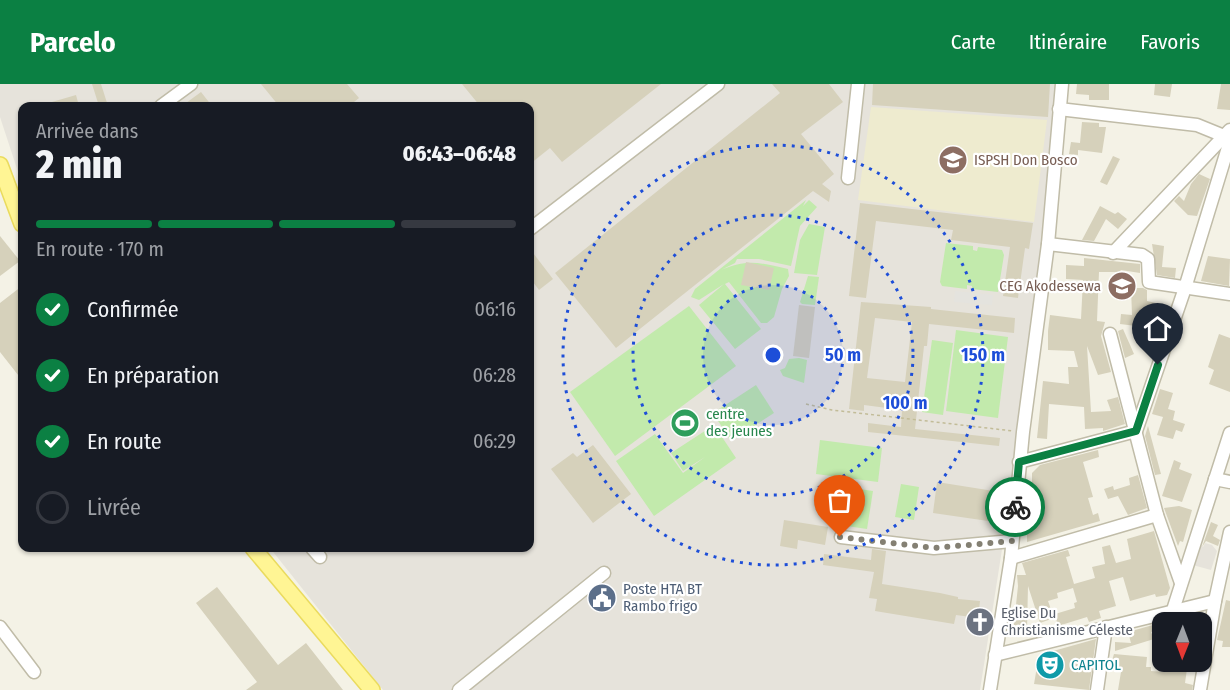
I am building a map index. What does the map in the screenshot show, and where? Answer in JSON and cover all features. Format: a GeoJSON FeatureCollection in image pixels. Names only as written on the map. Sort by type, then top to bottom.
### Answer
{"type":"FeatureCollection","features":[{"type":"Feature","properties":{"kind":"main road"},"geometry":{"type":"LineString","coordinates":[[0,165],[18,210]]}},
{"type":"Feature","properties":{"kind":"main road"},"geometry":{"type":"LineString","coordinates":[[258,552],[372,690]]}},
{"type":"Feature","properties":{"kind":"street"},"geometry":{"type":"LineString","coordinates":[[166,102],[191,84]]}},
{"type":"Feature","properties":{"kind":"street"},"geometry":{"type":"LineString","coordinates":[[534,226],[718,84]]}},
{"type":"Feature","properties":{"kind":"street"},"geometry":{"type":"LineString","coordinates":[[848,177],[858,84]]}},
{"type":"Feature","properties":{"kind":"street"},"geometry":{"type":"LineString","coordinates":[[990,690],[1011,558],[1019,462],[1048,244],[1062,84]]}},
{"type":"Feature","properties":{"kind":"street"},"geometry":{"type":"LineString","coordinates":[[1059,109],[1197,125],[1228,135]]}},
{"type":"Feature","properties":{"kind":"street"},"geometry":{"type":"LineString","coordinates":[[1113,253],[1228,135]]}},
{"type":"Feature","properties":{"kind":"street"},"geometry":{"type":"LineString","coordinates":[[1136,431],[1185,288],[1228,135]]}},
{"type":"Feature","properties":{"kind":"street"},"geometry":{"type":"LineString","coordinates":[[1048,244],[1145,256],[1149,282],[1230,294]]}},
{"type":"Feature","properties":{"kind":"street"},"geometry":{"type":"LineString","coordinates":[[1110,334],[1157,515],[1181,583]]}},
{"type":"Feature","properties":{"kind":"street"},"geometry":{"type":"LineString","coordinates":[[1019,462],[1136,431]]}},
{"type":"Feature","properties":{"kind":"street"},"geometry":{"type":"LineString","coordinates":[[1173,610],[1230,433]]}},
{"type":"Feature","properties":{"kind":"street"},"geometry":{"type":"LineString","coordinates":[[1215,479],[1230,482]]}},
{"type":"Feature","properties":{"kind":"street"},"geometry":{"type":"LineString","coordinates":[[1011,558],[1157,515]]}},
{"type":"Feature","properties":{"kind":"street"},"geometry":{"type":"LineString","coordinates":[[1200,690],[1230,531]]}},
{"type":"Feature","properties":{"kind":"street"},"geometry":{"type":"LineString","coordinates":[[840,537],[934,548],[1012,541]]}},
{"type":"Feature","properties":{"kind":"street"},"geometry":{"type":"LineString","coordinates":[[459,690],[603,573]]}},
{"type":"Feature","properties":{"kind":"street"},"geometry":{"type":"LineString","coordinates":[[995,656],[1215,601]]}},
{"type":"Feature","properties":{"kind":"street"},"geometry":{"type":"LineString","coordinates":[[0,627],[34,672]]}},
{"type":"Feature","properties":{"kind":"street"},"geometry":{"type":"LineString","coordinates":[[1097,690],[1106,627]]}},
{"type":"Feature","properties":{"kind":"path"},"geometry":{"type":"LineString","coordinates":[[806,404],[832,410],[1023,432]]}},
{"type":"Feature","properties":{"kind":"path"},"geometry":{"type":"LineString","coordinates":[[719,432],[723,429]]}},
{"type":"Feature","properties":{"kind":"path"},"geometry":{"type":"LineString","coordinates":[[721,435],[726,432]]}},
{"type":"Feature","properties":{"kind":"shaded area"},"geometry":{"type":"Polygon","coordinates":[[[0,84],[1057,84],[1044,223],[1011,492],[980,690],[383,690],[273,552],[534,552],[534,102],[18,102],[18,172],[0,117],[0,84]]]}},
{"type":"Feature","properties":{"kind":"shaded area","name":"ISPSH Don Bosco"},"geometry":{"type":"Polygon","coordinates":[[[871,107],[1047,120],[1034,222],[858,200],[871,107]]]}},
{"type":"Feature","properties":{"kind":"shaded area"},"geometry":{"type":"Polygon","coordinates":[[[955,291],[993,295],[992,305],[954,302],[955,291]]]}},
{"type":"Feature","properties":{"kind":"shaded area"},"geometry":{"type":"Polygon","coordinates":[[[1205,543],[1212,545],[1217,551],[1211,570],[1189,564],[1200,545],[1203,547],[1205,543]]]}},
{"type":"Feature","properties":{"kind":"green space"},"geometry":{"type":"Polygon","coordinates":[[[806,200],[803,206],[809,200],[817,207],[800,226],[791,266],[759,259],[737,259],[735,263],[721,270],[747,263],[788,269],[789,276],[782,289],[774,317],[767,323],[761,323],[729,282],[725,284],[761,329],[735,349],[699,305],[724,284],[699,300],[691,297],[695,289],[806,200]]]}},
{"type":"Feature","properties":{"kind":"green space"},"geometry":{"type":"Polygon","coordinates":[[[809,224],[825,227],[817,275],[794,273],[800,240],[809,224]]]}},
{"type":"Feature","properties":{"kind":"green space"},"geometry":{"type":"Polygon","coordinates":[[[946,243],[973,246],[973,250],[977,251],[978,247],[1002,250],[1004,255],[998,292],[972,289],[972,286],[967,285],[967,289],[942,286],[940,282],[946,243]]]}},
{"type":"Feature","properties":{"kind":"green space"},"geometry":{"type":"Polygon","coordinates":[[[808,276],[819,277],[815,305],[800,302],[808,276]]]}},
{"type":"Feature","properties":{"kind":"green space"},"geometry":{"type":"Polygon","coordinates":[[[689,306],[736,366],[615,456],[570,392],[689,306]]]}},
{"type":"Feature","properties":{"kind":"green space"},"geometry":{"type":"Polygon","coordinates":[[[956,330],[1008,337],[998,418],[946,411],[956,330]]]}},
{"type":"Feature","properties":{"kind":"green space"},"geometry":{"type":"Polygon","coordinates":[[[932,340],[953,343],[943,415],[922,412],[932,340]]]}},
{"type":"Feature","properties":{"kind":"green space"},"geometry":{"type":"Polygon","coordinates":[[[789,359],[807,360],[804,383],[783,376],[780,370],[785,368],[789,359]]]}},
{"type":"Feature","properties":{"kind":"green space"},"geometry":{"type":"Polygon","coordinates":[[[756,385],[774,413],[731,441],[713,413],[756,385]]]}},
{"type":"Feature","properties":{"kind":"green space"},"geometry":{"type":"Polygon","coordinates":[[[714,425],[736,458],[654,516],[616,461],[655,434],[683,473],[705,457],[683,471],[671,453],[714,425]]]}},
{"type":"Feature","properties":{"kind":"green space"},"geometry":{"type":"Polygon","coordinates":[[[820,440],[882,448],[878,482],[816,474],[820,440]]]}},
{"type":"Feature","properties":{"kind":"green space"},"geometry":{"type":"Polygon","coordinates":[[[901,484],[919,487],[914,520],[895,517],[901,484]]]}},
{"type":"Feature","properties":{"kind":"green space"},"geometry":{"type":"Polygon","coordinates":[[[846,487],[873,491],[867,529],[840,525],[846,487]]]}},
{"type":"Feature","properties":{"kind":"building"},"geometry":{"type":"Polygon","coordinates":[[[92,84],[101,84],[107,102],[98,102],[92,84]]]}},
{"type":"Feature","properties":{"kind":"building"},"geometry":{"type":"Polygon","coordinates":[[[261,84],[347,84],[359,98],[354,102],[276,102],[261,84]]]}},
{"type":"Feature","properties":{"kind":"building"},"geometry":{"type":"Polygon","coordinates":[[[462,84],[661,84],[562,162],[550,148],[534,161],[534,102],[477,102],[462,84]]]}},
{"type":"Feature","properties":{"kind":"building"},"geometry":{"type":"Polygon","coordinates":[[[772,84],[829,84],[843,102],[801,134],[834,174],[822,184],[831,191],[829,202],[813,191],[616,348],[555,273],[780,93],[772,84]]]}},
{"type":"Feature","properties":{"kind":"building"},"geometry":{"type":"Polygon","coordinates":[[[873,84],[1050,84],[1048,117],[872,105],[873,84]]]}},
{"type":"Feature","properties":{"kind":"building"},"geometry":{"type":"Polygon","coordinates":[[[1077,84],[1109,84],[1109,100],[1089,100],[1089,95],[1076,94],[1077,84]]]}},
{"type":"Feature","properties":{"kind":"building"},"geometry":{"type":"Polygon","coordinates":[[[1155,84],[1172,84],[1170,97],[1154,95],[1155,84]]]}},
{"type":"Feature","properties":{"kind":"building"},"geometry":{"type":"Polygon","coordinates":[[[1221,84],[1230,84],[1230,110],[1217,109],[1221,84]]]}},
{"type":"Feature","properties":{"kind":"building"},"geometry":{"type":"Polygon","coordinates":[[[201,92],[209,102],[187,102],[201,92]]]}},
{"type":"Feature","properties":{"kind":"building"},"geometry":{"type":"Polygon","coordinates":[[[76,95],[78,102],[52,102],[76,95]]]}},
{"type":"Feature","properties":{"kind":"building"},"geometry":{"type":"Polygon","coordinates":[[[1082,122],[1099,123],[1099,127],[1106,127],[1102,153],[1078,150],[1078,155],[1069,154],[1071,142],[1080,143],[1082,122]]]}},
{"type":"Feature","properties":{"kind":"building"},"geometry":{"type":"Polygon","coordinates":[[[1113,156],[1120,159],[1107,185],[1100,182],[1113,156]]]}},
{"type":"Feature","properties":{"kind":"building"},"geometry":{"type":"Polygon","coordinates":[[[1199,174],[1210,179],[1197,216],[1188,215],[1174,201],[1179,196],[1184,201],[1191,184],[1199,174]]]}},
{"type":"Feature","properties":{"kind":"building"},"geometry":{"type":"Polygon","coordinates":[[[860,203],[1033,223],[1029,249],[1025,248],[1018,298],[1003,296],[1010,247],[951,240],[953,230],[876,221],[866,298],[849,296],[860,203]]]}},
{"type":"Feature","properties":{"kind":"building"},"geometry":{"type":"Polygon","coordinates":[[[1100,206],[1115,214],[1118,212],[1127,219],[1118,229],[1106,219],[1094,241],[1082,240],[1100,206]]]}},
{"type":"Feature","properties":{"kind":"building"},"geometry":{"type":"Polygon","coordinates":[[[0,236],[18,258],[18,262],[0,276],[0,236]]]}},
{"type":"Feature","properties":{"kind":"building"},"geometry":{"type":"Polygon","coordinates":[[[1152,244],[1164,246],[1162,267],[1176,268],[1175,278],[1157,275],[1152,244]]]}},
{"type":"Feature","properties":{"kind":"building"},"geometry":{"type":"Polygon","coordinates":[[[534,254],[553,279],[539,290],[534,283],[534,254]]]}},
{"type":"Feature","properties":{"kind":"building"},"geometry":{"type":"Polygon","coordinates":[[[1208,256],[1230,259],[1229,286],[1201,281],[1208,256]]]}},
{"type":"Feature","properties":{"kind":"building"},"geometry":{"type":"Polygon","coordinates":[[[1084,258],[1140,264],[1140,273],[1121,270],[1119,272],[1099,272],[1097,321],[1105,322],[1101,336],[1111,372],[1098,375],[1087,346],[1091,412],[1111,411],[1107,400],[1118,397],[1125,424],[1103,431],[1103,428],[1085,429],[1084,407],[1049,404],[1047,439],[1037,438],[1043,381],[1069,384],[1068,367],[1078,367],[1074,351],[1048,350],[1048,331],[1050,315],[1081,319],[1083,280],[1066,279],[1066,265],[1084,266],[1084,258]]]}},
{"type":"Feature","properties":{"kind":"building"},"geometry":{"type":"Polygon","coordinates":[[[746,262],[774,268],[769,290],[741,285],[746,262]]]}},
{"type":"Feature","properties":{"kind":"building"},"geometry":{"type":"Polygon","coordinates":[[[1131,288],[1147,290],[1147,301],[1165,305],[1160,327],[1145,324],[1144,327],[1120,324],[1121,314],[1132,315],[1131,288]]]}},
{"type":"Feature","properties":{"kind":"building"},"geometry":{"type":"Polygon","coordinates":[[[18,289],[18,375],[0,352],[0,303],[18,289]]]}},
{"type":"Feature","properties":{"kind":"building"},"geometry":{"type":"Polygon","coordinates":[[[861,302],[931,307],[931,309],[1015,318],[1014,333],[929,324],[927,346],[924,346],[915,429],[1000,438],[999,446],[868,432],[868,423],[901,427],[902,410],[864,405],[864,411],[849,409],[861,302]],[[875,318],[867,378],[905,382],[912,322],[875,318]]]}},
{"type":"Feature","properties":{"kind":"building"},"geometry":{"type":"Polygon","coordinates":[[[799,305],[815,307],[809,358],[793,356],[799,305]]]}},
{"type":"Feature","properties":{"kind":"building"},"geometry":{"type":"Polygon","coordinates":[[[1123,329],[1134,354],[1125,358],[1118,331],[1123,329]]]}},
{"type":"Feature","properties":{"kind":"building"},"geometry":{"type":"Polygon","coordinates":[[[1219,334],[1230,338],[1230,392],[1209,384],[1214,370],[1208,367],[1219,334]]]}},
{"type":"Feature","properties":{"kind":"building"},"geometry":{"type":"Polygon","coordinates":[[[1160,389],[1173,393],[1168,409],[1175,411],[1173,420],[1185,424],[1182,432],[1176,430],[1173,439],[1157,435],[1163,417],[1152,414],[1160,389]]]}},
{"type":"Feature","properties":{"kind":"building"},"geometry":{"type":"Polygon","coordinates":[[[1148,426],[1161,474],[1155,475],[1145,436],[1148,426]]]}},
{"type":"Feature","properties":{"kind":"building"},"geometry":{"type":"Polygon","coordinates":[[[593,445],[631,494],[593,523],[551,469],[573,453],[577,457],[593,445]]]}},
{"type":"Feature","properties":{"kind":"building"},"geometry":{"type":"Polygon","coordinates":[[[1098,450],[1099,457],[1083,462],[1093,497],[1088,498],[1093,515],[1098,513],[1100,521],[1027,542],[1027,506],[1032,504],[1032,473],[1040,465],[1098,450]]]}},
{"type":"Feature","properties":{"kind":"building"},"geometry":{"type":"Polygon","coordinates":[[[1174,460],[1181,463],[1179,469],[1192,474],[1182,502],[1162,496],[1174,460]]]}},
{"type":"Feature","properties":{"kind":"building"},"geometry":{"type":"Polygon","coordinates":[[[1138,475],[1147,508],[1128,515],[1118,496],[1108,499],[1104,489],[1113,486],[1114,490],[1130,485],[1129,478],[1138,475]]]}},
{"type":"Feature","properties":{"kind":"building"},"geometry":{"type":"Polygon","coordinates":[[[937,482],[1000,492],[995,522],[933,513],[937,482]]]}},
{"type":"Feature","properties":{"kind":"building"},"geometry":{"type":"Polygon","coordinates":[[[1179,506],[1192,510],[1183,542],[1180,541],[1178,546],[1164,508],[1179,506]]]}},
{"type":"Feature","properties":{"kind":"building"},"geometry":{"type":"Polygon","coordinates":[[[784,520],[828,527],[825,545],[798,540],[797,549],[780,546],[784,520]]]}},
{"type":"Feature","properties":{"kind":"building"},"geometry":{"type":"Polygon","coordinates":[[[1211,522],[1218,525],[1213,536],[1220,540],[1218,546],[1206,541],[1202,547],[1211,522]]]}},
{"type":"Feature","properties":{"kind":"building"},"geometry":{"type":"Polygon","coordinates":[[[1154,531],[1170,588],[1167,595],[1156,597],[1155,594],[1130,601],[1123,577],[1109,581],[1116,606],[1099,611],[1101,618],[1089,622],[1087,617],[1058,626],[1055,614],[1075,608],[1074,603],[1077,602],[1073,588],[1057,593],[1058,598],[1048,601],[1054,618],[1040,623],[1028,586],[1027,630],[1013,633],[1017,575],[1026,575],[1022,563],[1068,550],[1070,556],[1066,557],[1074,584],[1095,578],[1092,567],[1105,564],[1102,547],[1110,545],[1116,563],[1131,559],[1127,539],[1154,531]]]}},
{"type":"Feature","properties":{"kind":"building"},"geometry":{"type":"Polygon","coordinates":[[[872,549],[886,551],[882,584],[980,601],[977,627],[969,626],[971,617],[956,615],[954,624],[875,611],[877,599],[869,598],[874,572],[823,565],[824,554],[871,560],[872,549]]]}},
{"type":"Feature","properties":{"kind":"building"},"geometry":{"type":"Polygon","coordinates":[[[217,587],[278,665],[306,643],[343,690],[246,690],[257,682],[196,603],[217,587]]]}},
{"type":"Feature","properties":{"kind":"building"},"geometry":{"type":"Polygon","coordinates":[[[1226,600],[1230,601],[1230,647],[1222,647],[1223,641],[1217,640],[1226,600]]]}},
{"type":"Feature","properties":{"kind":"building"},"geometry":{"type":"Polygon","coordinates":[[[1152,625],[1152,640],[1115,651],[1115,642],[1131,643],[1128,632],[1152,625]]]}},
{"type":"Feature","properties":{"kind":"building"},"geometry":{"type":"Polygon","coordinates":[[[1096,639],[1089,690],[1034,684],[1039,655],[1096,639]]]}},
{"type":"Feature","properties":{"kind":"building"},"geometry":{"type":"Polygon","coordinates":[[[1114,654],[1147,657],[1146,667],[1151,667],[1152,672],[1187,672],[1185,683],[1193,685],[1192,690],[1118,690],[1121,672],[1109,670],[1114,654]]]}},
{"type":"Feature","properties":{"kind":"way so far"},"geometry":{"type":"LineString","coordinates":[[840,537],[850,536],[934,548],[1012,541],[1015,507]]}},
{"type":"Feature","properties":{"kind":"place","name":"ISPSH Don Bosco"},"geometry":{"type":"Point","coordinates":[953,160]}},
{"type":"Feature","properties":{"kind":"place","name":"CEG Akodessewa"},"geometry":{"type":"Point","coordinates":[1122,286]}},
{"type":"Feature","properties":{"kind":"place","name":"centre des jeunes"},"geometry":{"type":"Point","coordinates":[685,423]}},
{"type":"Feature","properties":{"kind":"place","name":"Poste HTA BT Rambo frigo"},"geometry":{"type":"Point","coordinates":[602,598]}},
{"type":"Feature","properties":{"kind":"place","name":"Eglise Du Christianisme Céleste"},"geometry":{"type":"Point","coordinates":[980,622]}},
{"type":"Feature","properties":{"kind":"place","name":"CAPITOL"},"geometry":{"type":"Point","coordinates":[1050,665]}},
{"type":"Feature","properties":{"kind":"route"},"geometry":{"type":"LineString","coordinates":[[1015,507],[1019,462],[1136,431],[1158,365]]}}]}
